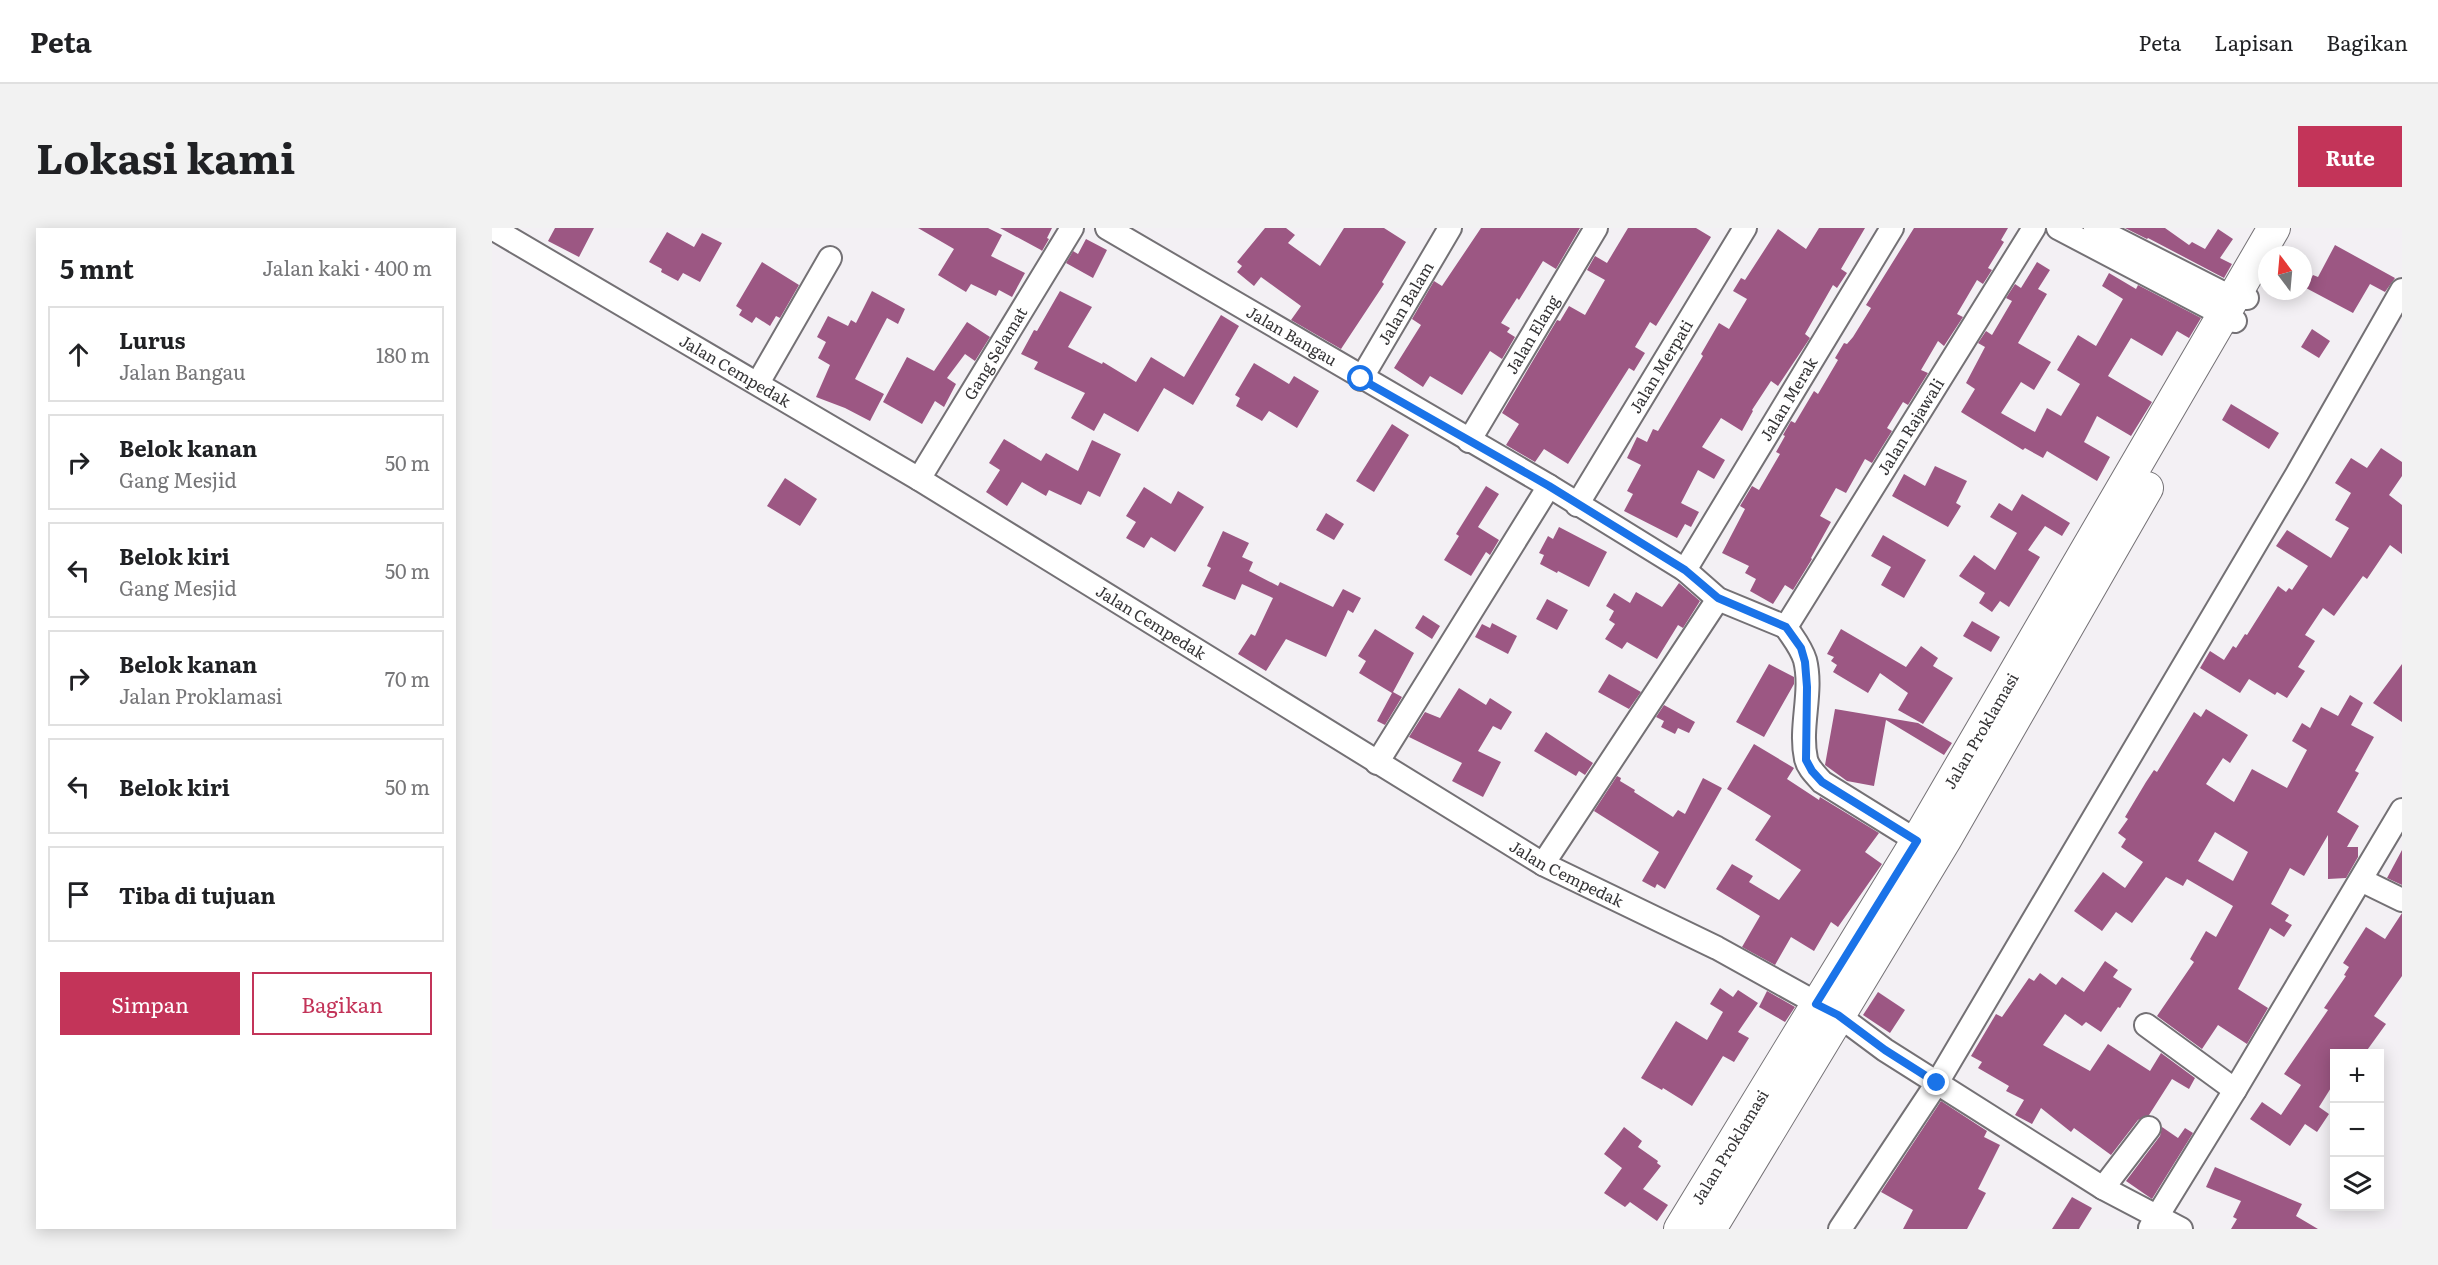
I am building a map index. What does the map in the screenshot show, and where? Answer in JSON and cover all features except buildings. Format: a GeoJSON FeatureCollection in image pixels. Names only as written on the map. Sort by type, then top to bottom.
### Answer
{"type":"FeatureCollection","features":[{"type":"Feature","properties":{"kind":"street","name":"Jalan Cempedak"},"geometry":{"type":"LineString","coordinates":[[492,228],[919,479],[1543,864],[1717,948],[1827,1010],[1885,1050],[2153,1222],[2181,1229]]}},
{"type":"Feature","properties":{"kind":"street","name":"Gang Selamat"},"geometry":{"type":"LineString","coordinates":[[919,479],[1072,228]]}},
{"type":"Feature","properties":{"kind":"street","name":"Jalan Bangau"},"geometry":{"type":"LineString","coordinates":[[1107,228],[1361,379],[1549,486],[1685,570],[1718,598],[1786,627]]}},
{"type":"Feature","properties":{"kind":"street","name":"Jalan Balam"},"geometry":{"type":"LineString","coordinates":[[1361,379],[1450,228]]}},
{"type":"Feature","properties":{"kind":"street","name":"Jalan Elang"},"geometry":{"type":"LineString","coordinates":[[1469,441],[1596,228]]}},
{"type":"Feature","properties":{"kind":"street","name":"Jalan Merpati"},"geometry":{"type":"LineString","coordinates":[[1577,505],[1745,228]]}},
{"type":"Feature","properties":{"kind":"street","name":"Jalan Merak"},"geometry":{"type":"LineString","coordinates":[[1685,570],[1892,228]]}},
{"type":"Feature","properties":{"kind":"street","name":"Jalan Rajawali"},"geometry":{"type":"LineString","coordinates":[[1786,627],[2034,228]]}},
{"type":"Feature","properties":{"kind":"street"},"geometry":{"type":"LineString","coordinates":[[2058,228],[2234,308]]}},
{"type":"Feature","properties":{"kind":"street"},"geometry":{"type":"LineString","coordinates":[[2095,228],[2234,308]]}},
{"type":"Feature","properties":{"kind":"street","name":"Jalan Proklamasi"},"geometry":{"type":"LineString","coordinates":[[1710,1229],[1917,841],[2172,405],[2234,308],[2274,228]]}},
{"type":"Feature","properties":{"kind":"street"},"geometry":{"type":"LineString","coordinates":[[2283,246],[2296,228]]}},
{"type":"Feature","properties":{"kind":"street"},"geometry":{"type":"LineString","coordinates":[[758,383],[830,258]]}},
{"type":"Feature","properties":{"kind":"street","name":"Jalan Proklamasi"},"geometry":{"type":"LineString","coordinates":[[1680,1229],[1827,1010],[1945,840],[2212,371],[2234,308],[2258,280]]}},
{"type":"Feature","properties":{"kind":"street"},"geometry":{"type":"LineString","coordinates":[[1840,1229],[1937,1083],[2297,474],[2402,290]]}},
{"type":"Feature","properties":{"kind":"street"},"geometry":{"type":"LineString","coordinates":[[1377,763],[1549,486]]}},
{"type":"Feature","properties":{"kind":"street"},"geometry":{"type":"LineString","coordinates":[[1543,864],[1718,598]]}},
{"type":"Feature","properties":{"kind":"street"},"geometry":{"type":"LineString","coordinates":[[1786,627],[1801,648],[1805,662],[1806,760],[1812,771],[1822,782],[1917,841]]}},
{"type":"Feature","properties":{"kind":"street"},"geometry":{"type":"LineString","coordinates":[[2153,1222],[2235,1090],[2402,810]]}},
{"type":"Feature","properties":{"kind":"street"},"geometry":{"type":"LineString","coordinates":[[2361,880],[2402,900]]}},
{"type":"Feature","properties":{"kind":"street"},"geometry":{"type":"LineString","coordinates":[[2146,1026],[2235,1090]]}},
{"type":"Feature","properties":{"kind":"street"},"geometry":{"type":"LineString","coordinates":[[2103,1188],[2149,1128]]}},
{"type":"Feature","properties":{"kind":"route"},"geometry":{"type":"LineString","coordinates":[[1361,379],[1549,486],[1685,570],[1718,598],[1786,627],[1801,648],[1805,662],[1806,760],[1812,771],[1822,782],[1917,841],[1816,1004],[1838,1015],[1885,1050],[1937,1083]]}}]}
